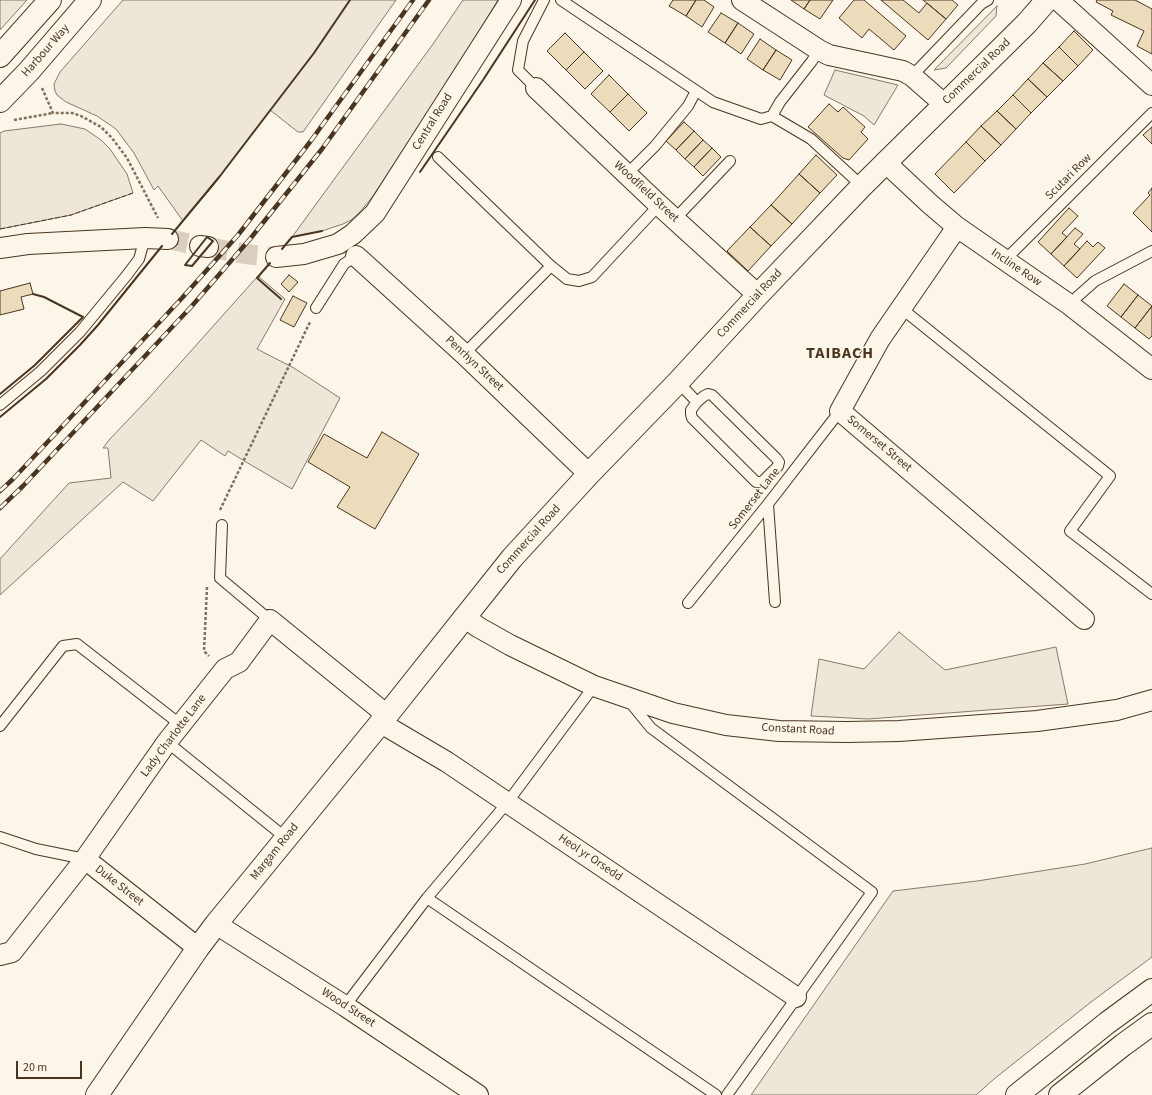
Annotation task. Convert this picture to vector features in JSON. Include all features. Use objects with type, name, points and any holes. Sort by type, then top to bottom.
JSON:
[{"type":"main road","points":[[0,56],[50,0]]},
{"type":"main road","name":"Harbour Way","points":[[0,101],[29,71],[90,0]]},
{"type":"main road","name":"Commercial Road","points":[[464,618],[512,558],[758,295],[885,162],[1047,1]]},
{"type":"main road","name":"Margam Road","points":[[97,1095],[216,924],[384,719],[464,618]]},
{"type":"main road","points":[[1017,1095],[1107,1023],[1152,990]]},
{"type":"main road","points":[[1060,1095],[1152,1024]]},
{"type":"street","name":"Central Road","points":[[276,256],[294,256],[332,246],[349,237],[375,213],[511,0]]},
{"type":"street","points":[[742,0],[829,55],[903,71],[912,76],[944,104]]},
{"type":"street","points":[[1047,1],[1152,85]]},
{"type":"street","name":"Woodfield Street","points":[[536,88],[674,219],[758,295]]},
{"type":"street","name":"Incline Row","points":[[885,162],[957,227],[1070,305],[1152,369]]},
{"type":"street","name":"Somerset Street","points":[[957,227],[880,338],[840,411],[1084,619]]},
{"type":"street","points":[[0,248],[28,244],[145,238],[168,239]]},
{"type":"street","name":"Penrhyn Street","points":[[356,256],[464,354],[589,474]]},
{"type":"street","name":"Constant Road","points":[[464,618],[510,645],[594,686],[673,713],[726,724],[779,731],[899,731],[1037,721],[1117,710],[1152,700]]},
{"type":"street","name":"Lady Charlotte Lane","points":[[85,859],[167,742],[225,669],[239,662],[270,620]]},
{"type":"street","name":"Heol yr Orsedd","points":[[270,620],[384,719],[796,998]]},
{"type":"street","name":"Duke Street","points":[[0,955],[12,952],[85,859],[198,948]]},
{"type":"street","name":"Wood Street","points":[[216,924],[345,1006],[478,1095]]},
{"type":"lane","points":[[536,88],[518,70],[522,41],[544,0]]},
{"type":"lane","points":[[561,0],[713,102],[761,119],[772,116],[780,102],[819,50]]},
{"type":"lane","points":[[912,76],[981,4],[988,0]]},
{"type":"lane","points":[[627,174],[660,140],[688,106],[696,91]]},
{"type":"lane","name":"Scutari Row","points":[[1005,260],[1152,113]]},
{"type":"lane","points":[[772,116],[811,139],[862,186]]},
{"type":"lane","points":[[438,157],[551,266],[567,279],[579,281],[592,277],[659,205]]},
{"type":"lane","points":[[674,219],[730,161]]},
{"type":"lane","points":[[0,405],[41,371],[80,332],[127,275],[139,258],[144,246],[145,238]]},
{"type":"lane","points":[[1070,305],[1076,297],[1095,281],[1152,251]]},
{"type":"lane","points":[[316,308],[344,264],[356,256]]},
{"type":"lane","points":[[464,354],[551,266]]},
{"type":"lane","points":[[901,308],[1110,476],[1070,531],[1152,594]]},
{"type":"lane","points":[[678,382],[697,402]]},
{"type":"lane","points":[[708,394],[712,395],[776,458],[779,462],[778,466],[762,482],[756,482],[692,418],[691,410],[697,402],[708,394]]},
{"type":"lane","name":"Somerset Lane","points":[[688,603],[768,504],[840,411]]},
{"type":"lane","points":[[768,504],[774,602]]},
{"type":"lane","points":[[222,526],[220,578],[270,620]]},
{"type":"lane","points":[[0,726],[63,646],[77,644],[181,725]]},
{"type":"lane","points":[[345,1006],[427,898],[507,803],[594,686]]},
{"type":"lane","points":[[625,697],[651,728],[872,892],[727,1095]]},
{"type":"lane","points":[[167,742],[286,838]]},
{"type":"lane","points":[[0,837],[36,849],[85,859]]},
{"type":"lane","points":[[427,898],[716,1095]]},
{"type":"path","points":[[42,82],[42,88],[53,113]]},
{"type":"path","points":[[8,121],[53,113],[72,114],[81,116],[100,127],[112,138],[127,158],[168,239]]},
{"type":"path","points":[[217,516],[316,308]]},
{"type":"path","points":[[207,583],[204,651],[225,669]]},
{"type":"shaded area","points":[[0,0],[27,0],[0,30]]},
{"type":"shaded area","points":[[123,0],[396,0],[303,132],[298,132],[270,110],[212,187],[183,221],[158,186],[154,190],[134,153],[116,129],[97,116],[66,102],[57,95],[55,91],[54,84],[60,72]]},
{"type":"shaded area","points":[[463,0],[498,0],[454,72],[373,196],[351,220],[322,231],[292,237],[433,44]]},
{"type":"shaded area","points":[[997,6],[996,16],[946,68],[934,70]]},
{"type":"shaded area","points":[[835,70],[898,85],[874,125],[864,116],[824,95]]},
{"type":"shaded area","points":[[61,124],[85,129],[101,140],[110,149],[127,174],[133,193],[71,215],[0,229],[0,133],[4,131]]},
{"type":"shaded area","points":[[258,276],[285,299],[257,349],[294,368],[340,398],[292,489],[228,451],[225,456],[201,440],[153,501],[123,482],[0,595],[0,559],[69,483],[111,478],[108,448],[103,448]]},
{"type":"shaded area","points":[[899,632],[945,670],[1056,647],[1068,704],[868,719],[811,716],[819,659],[864,669]]},
{"type":"shaded area","points":[[1152,848],[1152,957],[1091,1002],[976,1095],[751,1095],[893,891],[977,881],[1085,864]]},
{"type":"building","points":[[673,0],[696,0],[686,16],[669,6]]},
{"type":"building","points":[[696,0],[704,0],[714,7],[702,27],[686,16]]},
{"type":"building","points":[[791,0],[810,0],[804,9]]},
{"type":"building","points":[[810,0],[833,0],[820,19],[804,9]]},
{"type":"building","points":[[854,0],[864,0],[906,36],[894,50],[869,29],[862,38],[839,18]]},
{"type":"building","points":[[881,0],[903,0],[919,13],[927,3],[946,19],[928,40]]},
{"type":"building","points":[[923,0],[952,0],[958,5],[946,19]]},
{"type":"building","points":[[1097,0],[1135,0],[1152,9],[1152,54],[1137,46],[1144,31],[1111,15],[1113,11],[1096,2]]},
{"type":"building","points":[[721,13],[738,23],[725,43],[708,32]]},
{"type":"building","points":[[738,23],[754,34],[741,54],[725,43]]},
{"type":"building","points":[[1074,31],[1093,50],[1078,66],[1059,47]]},
{"type":"building","points":[[565,33],[584,52],[566,70],[547,51]]},
{"type":"building","points":[[760,39],[776,50],[763,70],[747,59]]},
{"type":"building","points":[[1059,47],[1078,66],[1063,81],[1043,63]]},
{"type":"building","points":[[776,50],[792,60],[780,80],[763,70]]},
{"type":"building","points":[[584,52],[603,71],[585,89],[566,70]]},
{"type":"building","points":[[1043,63],[1063,81],[1047,97],[1028,79]]},
{"type":"building","points":[[609,75],[628,94],[610,112],[591,94]]},
{"type":"building","points":[[1028,79],[1047,97],[1031,113],[1013,95]]},
{"type":"building","points":[[628,94],[647,113],[629,131],[610,112]]},
{"type":"building","points":[[1013,95],[1031,113],[1016,129],[997,111]]},
{"type":"building","points":[[829,104],[838,112],[843,107],[865,127],[861,132],[868,139],[849,160],[843,158],[808,127]]},
{"type":"building","points":[[997,111],[1016,129],[1001,145],[981,126]]},
{"type":"building","points":[[684,122],[694,131],[676,150],[666,141]]},
{"type":"building","points":[[981,126],[1001,145],[985,161],[966,142]]},
{"type":"building","points":[[1152,127],[1152,144],[1143,135]]},
{"type":"building","points":[[694,131],[703,140],[685,159],[676,150]]},
{"type":"building","points":[[703,140],[712,148],[694,167],[685,159]]},
{"type":"building","points":[[966,142],[985,161],[954,193],[935,174]]},
{"type":"building","points":[[712,148],[721,157],[703,176],[694,167]]},
{"type":"building","points":[[816,155],[837,175],[820,193],[799,174]]},
{"type":"building","points":[[799,174],[820,193],[792,224],[771,205]]},
{"type":"building","points":[[1152,188],[1152,232],[1133,213],[1150,195],[1148,193]]},
{"type":"building","points":[[771,205],[792,224],[771,246],[750,227]]},
{"type":"building","points":[[1069,208],[1078,216],[1062,233],[1067,237],[1051,254],[1038,242]]},
{"type":"building","points":[[750,227],[771,246],[748,271],[727,251]]},
{"type":"building","points":[[1075,228],[1083,234],[1074,244],[1080,249],[1064,266],[1051,254]]},
{"type":"building","points":[[1087,241],[1093,247],[1098,242],[1105,248],[1077,278],[1064,266]]},
{"type":"building","points":[[289,275],[298,282],[289,292],[281,284]]},
{"type":"building","points":[[30,283],[33,294],[21,297],[24,309],[0,315],[0,291]]},
{"type":"building","points":[[1124,284],[1138,295],[1121,317],[1107,306]]},
{"type":"building","points":[[1138,295],[1152,306],[1135,328],[1121,317]]},
{"type":"building","points":[[293,296],[307,303],[294,327],[280,320]]},
{"type":"building","points":[[1152,306],[1152,336],[1149,339],[1135,328]]},
{"type":"building","points":[[382,432],[419,454],[375,529],[337,507],[350,487],[308,462],[324,434],[367,458]]},
{"type":"tunnel","points":[[168,239],[200,246]]},
{"type":"tunnel","points":[[208,247],[245,254],[276,257]]},
{"type":"railway","points":[[0,491],[13,479],[182,298],[238,235],[310,142],[413,0]]},
{"type":"railway","points":[[0,508],[23,486],[191,307],[250,239],[322,149],[429,0]]},
{"type":"fence","points":[[0,229],[71,215],[133,193]]},
{"type":"wall","points":[[172,234],[220,176],[314,53],[350,0]]},
{"type":"wall","points":[[420,172],[483,80],[535,0]]},
{"type":"wall","points":[[282,249],[292,237],[322,231]]},
{"type":"wall","points":[[207,237],[213,241],[192,266],[185,265],[207,237]]},
{"type":"wall","points":[[0,417],[46,379],[80,345],[162,246]]},
{"type":"wall","points":[[270,263],[257,278],[281,299]]},
{"type":"wall","points":[[0,394],[35,365],[83,317],[44,297],[33,294]]},
{"type":"district","name":"TAIBACH","points":[[840,354]]}]
